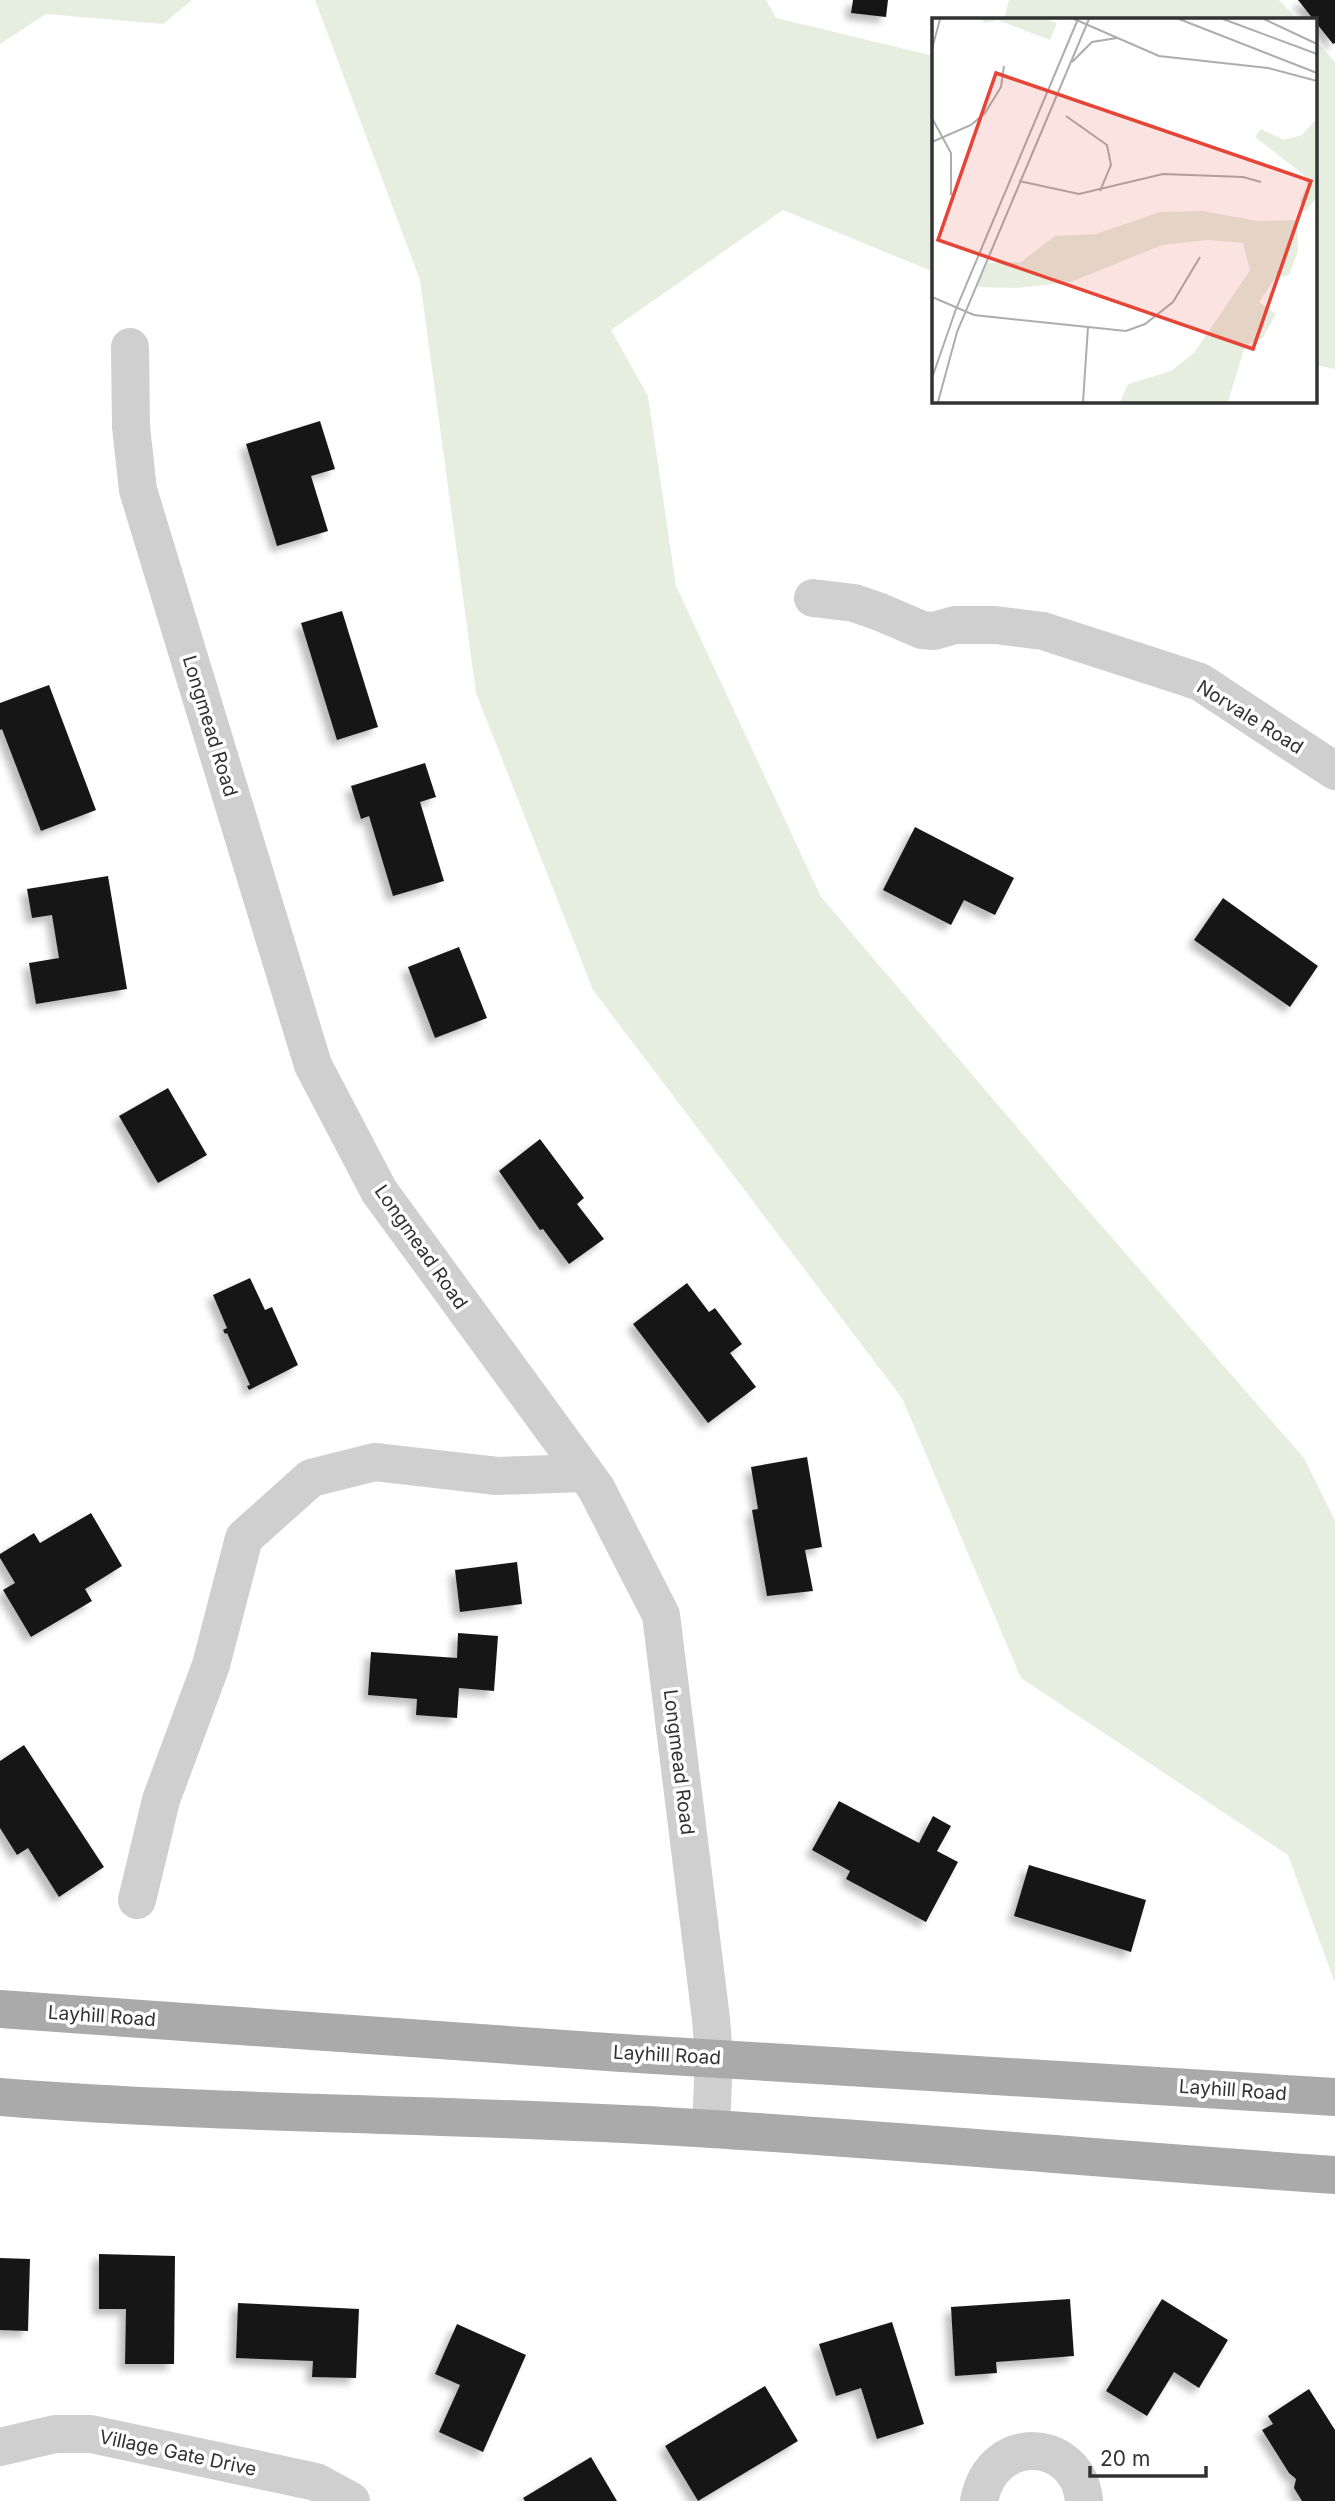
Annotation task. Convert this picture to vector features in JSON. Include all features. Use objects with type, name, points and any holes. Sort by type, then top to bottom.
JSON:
[{"type":"main road","name":"Layhill Road","points":[[0,2009],[622,2053],[1335,2096]]},
{"type":"main road","points":[[0,2097],[108,2106],[711,2129],[1335,2175]]},
{"type":"street","name":"Longmead Road","points":[[130,347],[131,427],[138,490],[313,1065],[379,1191],[596,1488],[661,1615],[714,2057],[711,2129]]},
{"type":"street","name":"Norvale Road","points":[[813,598],[853,603],[922,630],[934,631],[956,625],[982,625],[1042,631],[1200,682],[1335,771]]},
{"type":"street","points":[[136,1900],[161,1800],[211,1665],[244,1538],[312,1478],[375,1462],[497,1476],[584,1473]]},
{"type":"street","name":"Village Gate Drive","points":[[0,2447],[55,2434],[91,2434],[316,2482],[351,2501]]},
{"type":"street","points":[[979,2501],[982,2486],[990,2470],[1003,2459],[1020,2452],[1038,2451],[1054,2456],[1069,2466],[1079,2480],[1084,2501]]},
{"type":"shaded area","points":[[0,0],[192,0],[163,24],[46,14],[0,44]]},
{"type":"shaded area","points":[[315,0],[766,0],[776,18],[932,56],[932,271],[783,210],[611,330],[648,396],[676,586],[821,897],[1078,1199],[1304,1458],[1335,1521],[1335,1983],[1288,1855],[1021,1678],[902,1398],[593,990],[476,693],[420,280]]},
{"type":"shaded area","points":[[1009,0],[1279,0],[1296,18],[1004,18]]},
{"type":"shaded area","points":[[1318,43],[1335,62],[1335,369],[1318,365]]},
{"type":"building","points":[[853,0],[888,0],[886,17],[851,13]]},
{"type":"building","points":[[1298,0],[1335,0],[1335,43],[1333,44],[1318,25],[1318,18],[1312,18]]},
{"type":"building","points":[[320,421],[335,469],[311,476],[328,531],[277,546],[246,444]]},
{"type":"building","points":[[342,611],[378,727],[337,740],[301,623]]},
{"type":"building","points":[[49,685],[96,810],[41,831],[2,729],[0,730],[0,703]]},
{"type":"building","points":[[425,763],[436,797],[420,802],[444,881],[393,896],[369,816],[361,819],[351,786]]},
{"type":"building","points":[[915,827],[1014,878],[995,915],[964,900],[951,925],[883,890]]},
{"type":"building","points":[[108,876],[127,989],[36,1004],[29,963],[59,958],[52,915],[32,918],[27,889]]},
{"type":"building","points":[[1223,898],[1318,966],[1290,1007],[1194,940]]},
{"type":"building","points":[[459,947],[487,1018],[435,1038],[408,967]]},
{"type":"building","points":[[168,1088],[207,1155],[158,1183],[119,1116]]},
{"type":"building","points":[[540,1139],[584,1198],[577,1204],[604,1239],[569,1264],[543,1229],[540,1230],[499,1171]]},
{"type":"building","points":[[250,1278],[265,1310],[272,1307],[298,1365],[249,1390],[247,1386],[250,1385],[227,1333],[223,1330],[227,1328],[213,1295]]},
{"type":"building","points":[[687,1283],[709,1312],[715,1308],[742,1344],[730,1353],[756,1387],[708,1423],[633,1324]]},
{"type":"building","points":[[807,1457],[822,1547],[805,1550],[813,1591],[767,1596],[752,1510],[758,1509],[751,1467]]},
{"type":"building","points":[[91,1513],[122,1566],[85,1589],[92,1601],[31,1637],[3,1590],[15,1583],[0,1554],[34,1533],[40,1543]]},
{"type":"building","points":[[517,1562],[522,1604],[460,1612],[455,1570]]},
{"type":"building","points":[[458,1633],[498,1636],[494,1691],[459,1688],[457,1718],[416,1715],[417,1699],[368,1695],[371,1652],[457,1658]]},
{"type":"building","points":[[24,1745],[104,1867],[59,1897],[28,1848],[17,1855],[0,1828],[0,1761]]},
{"type":"building","points":[[839,1801],[919,1843],[933,1816],[951,1826],[937,1851],[958,1862],[926,1922],[846,1879],[850,1871],[812,1850]]},
{"type":"building","points":[[1029,1865],[1146,1900],[1131,1952],[1014,1916]]},
{"type":"building","points":[[99,2254],[175,2256],[174,2364],[125,2364],[126,2309],[99,2309]]},
{"type":"building","points":[[0,2258],[30,2259],[28,2331],[0,2330]]},
{"type":"building","points":[[1070,2299],[1074,2356],[996,2362],[997,2373],[955,2376],[951,2307]]},
{"type":"building","points":[[1162,2299],[1228,2340],[1199,2388],[1174,2372],[1147,2416],[1106,2391]]},
{"type":"building","points":[[238,2303],[359,2309],[356,2378],[312,2377],[313,2361],[236,2358]]},
{"type":"building","points":[[892,2322],[924,2424],[877,2439],[861,2388],[836,2396],[819,2344]]},
{"type":"building","points":[[457,2324],[526,2355],[483,2452],[439,2432],[460,2385],[435,2374]]},
{"type":"building","points":[[765,2386],[798,2441],[698,2501],[665,2446]]},
{"type":"building","points":[[1309,2389],[1335,2430],[1335,2501],[1302,2501],[1294,2488],[1296,2479],[1289,2473],[1262,2430],[1273,2424],[1268,2416]]},
{"type":"building","points":[[591,2457],[617,2501],[525,2501],[523,2498]]}]
